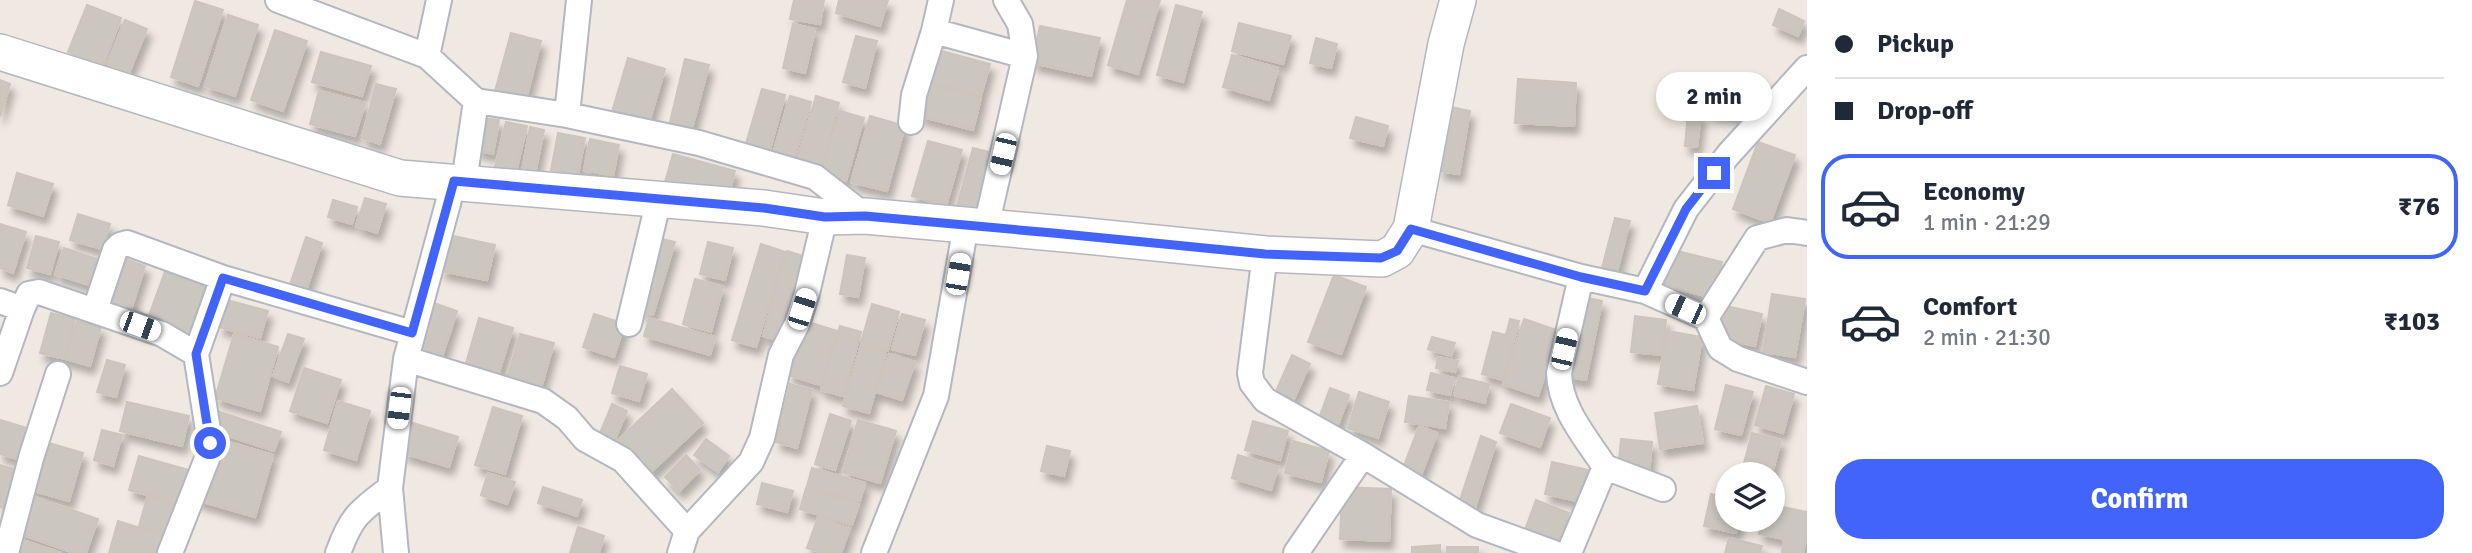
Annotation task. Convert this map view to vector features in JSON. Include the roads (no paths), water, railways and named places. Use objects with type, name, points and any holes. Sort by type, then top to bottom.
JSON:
[{"type":"street","points":[[278,0],[427,56],[477,101],[567,115],[699,143],[815,177],[865,216]]},
{"type":"street","points":[[427,56],[439,0]]},
{"type":"street","points":[[567,115],[579,0]]},
{"type":"street","points":[[911,122],[914,95],[941,0]]},
{"type":"street","points":[[874,553],[936,396],[976,226],[1025,56],[1020,24],[1006,0]]},
{"type":"street","points":[[0,52],[400,178],[764,208],[825,217],[865,216],[1265,254],[1381,258],[1397,251],[1411,229],[1446,44],[1458,0]]},
{"type":"street","points":[[934,31],[1025,56]]},
{"type":"street","points":[[1645,291],[1686,209],[1728,155],[1807,70]]},
{"type":"street","points":[[396,553],[390,488],[406,359],[459,182],[477,101]]},
{"type":"street","points":[[629,324],[659,199]]},
{"type":"street","points":[[406,359],[542,401],[556,408],[585,439],[623,460],[683,542],[751,462],[762,438],[781,355],[797,324],[807,293],[825,217]]},
{"type":"street","points":[[1411,229],[1581,277],[1645,291],[1706,318],[1720,348],[1738,359],[1807,382]]},
{"type":"street","points":[[1706,318],[1757,238],[1787,230],[1807,233]]},
{"type":"street","points":[[95,310],[110,260],[120,245],[127,243],[223,278],[412,333]]},
{"type":"street","points":[[1265,254],[1251,373],[1252,383],[1265,400],[1363,455],[1477,525],[1554,553]]},
{"type":"street","points":[[1581,277],[1559,373],[1565,405],[1605,467],[1663,489]]},
{"type":"street","points":[[170,553],[210,451],[196,354],[223,278]]},
{"type":"street","points":[[0,373],[11,305],[29,294],[39,292],[162,334],[196,354]]},
{"type":"street","points":[[6,553],[31,458],[58,374]]},
{"type":"street","points":[[1296,553],[1363,455]]},
{"type":"street","points":[[1569,553],[1605,467]]},
{"type":"street","points":[[338,553],[347,527],[355,517],[390,488]]}]
